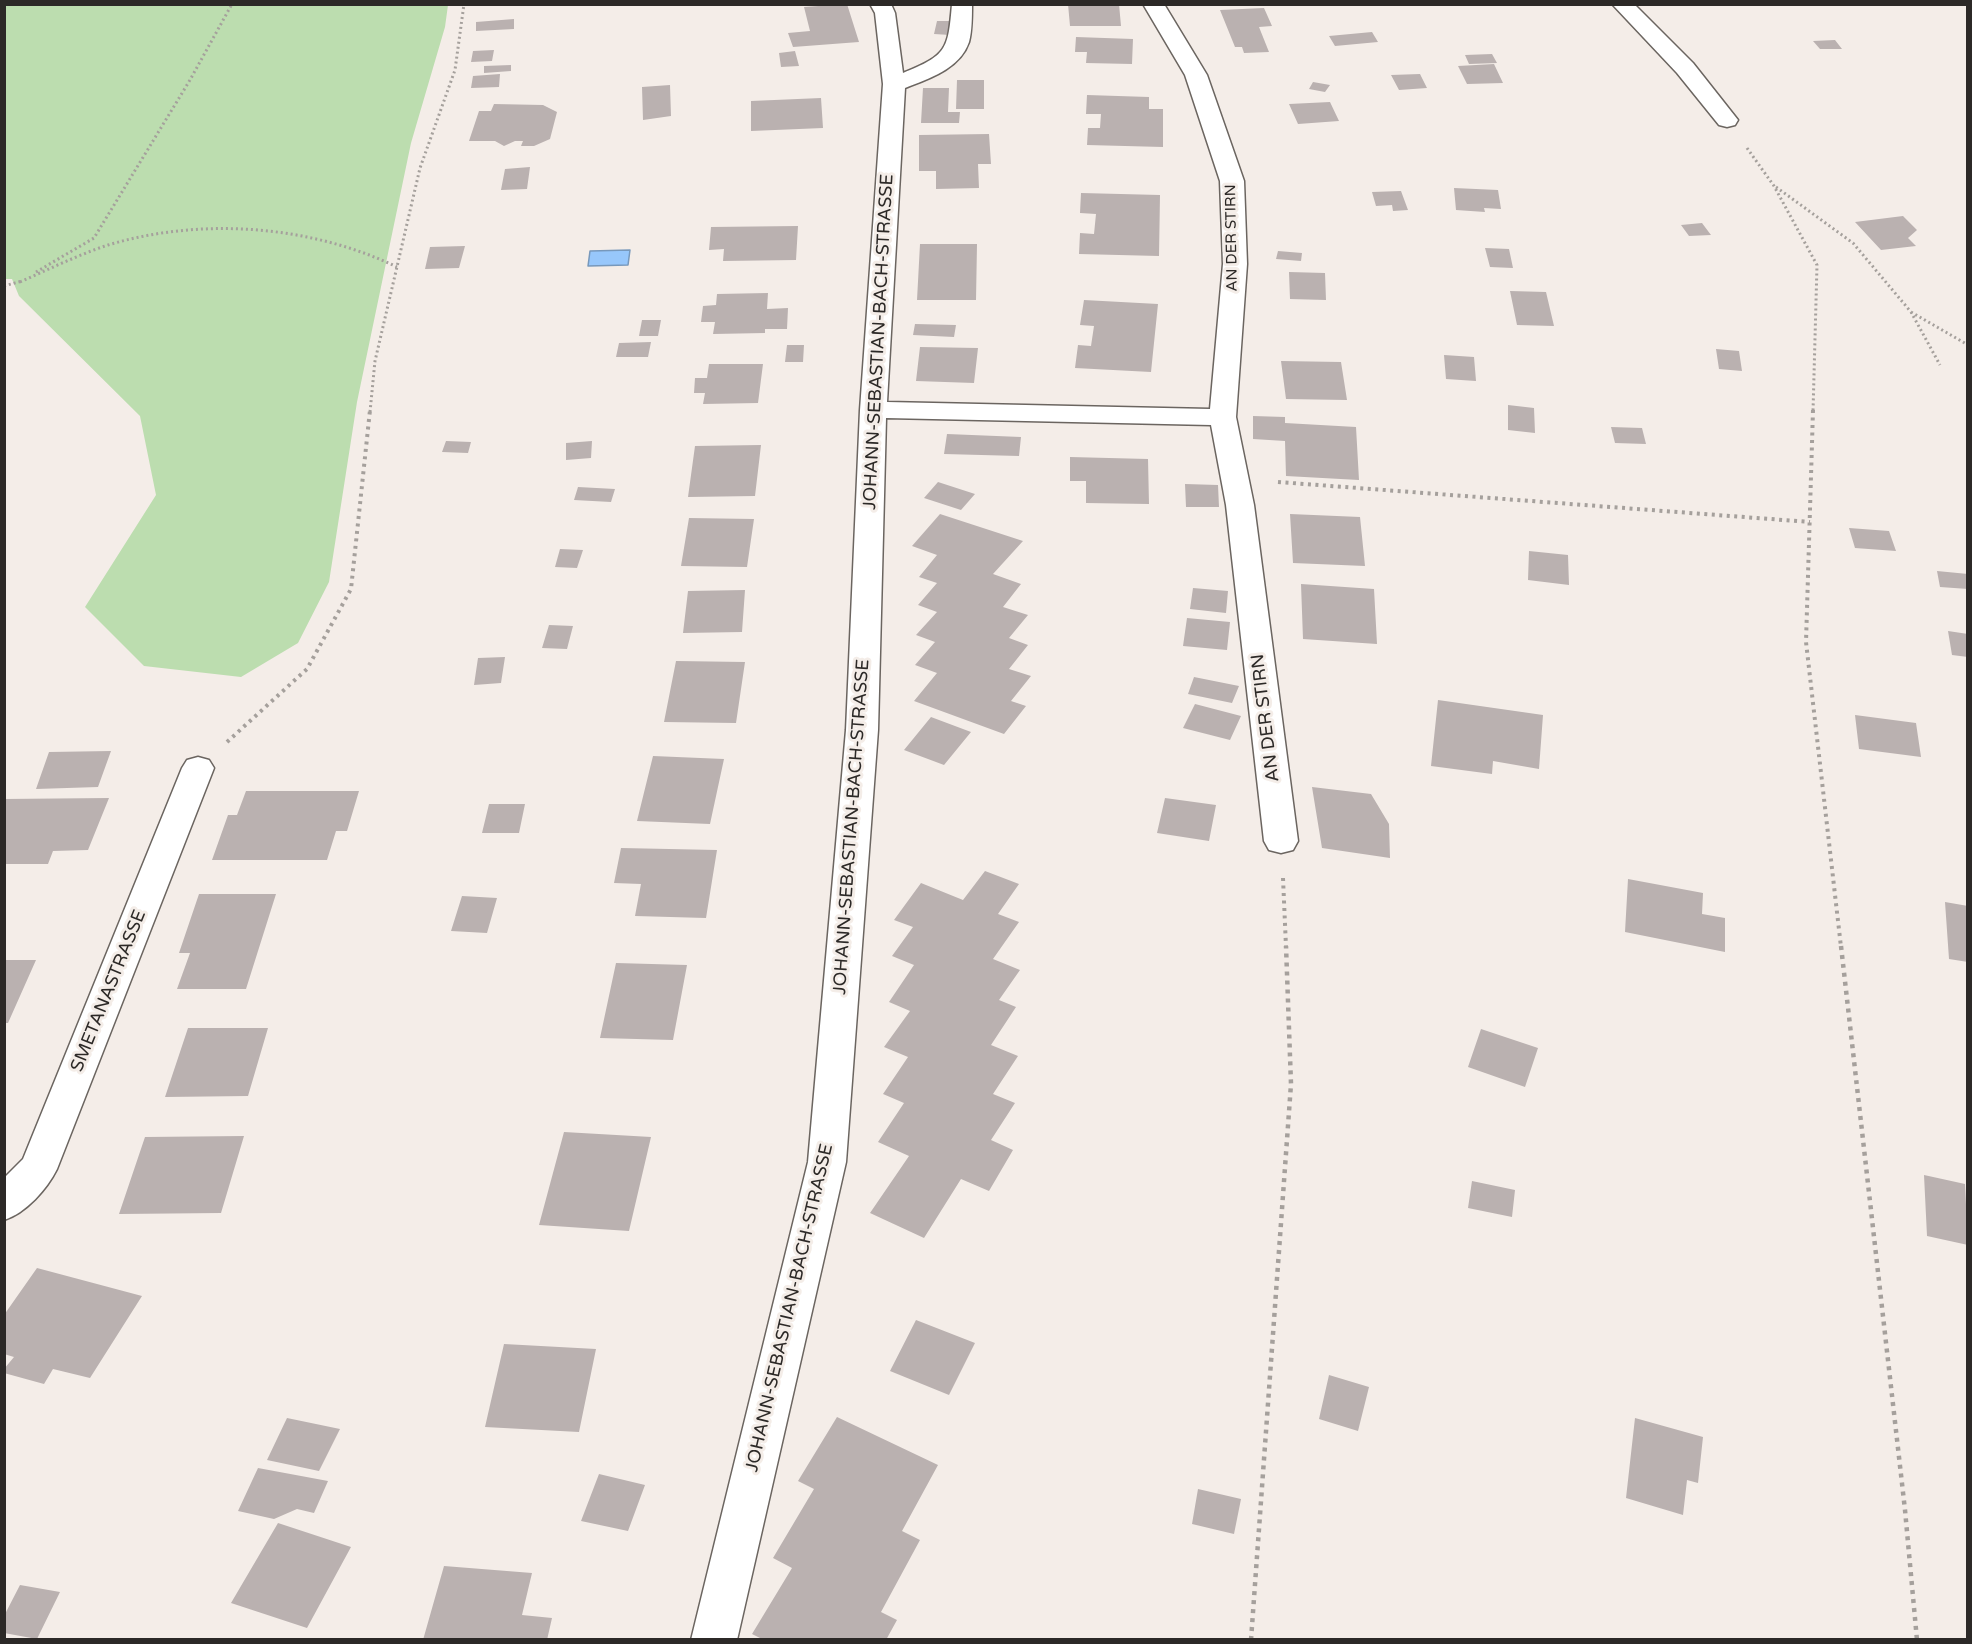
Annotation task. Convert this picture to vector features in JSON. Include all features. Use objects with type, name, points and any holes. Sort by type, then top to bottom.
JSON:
[{"type":"street","name":"JOHANN-SEBASTIAN-BACH-STRASSE","points":[[714,1640],[827,1162],[862,730],[886,72],[885,13],[880,4]]},
{"type":"street","points":[[886,72],[924,72],[948,58],[958,45],[962,4]]},
{"type":"street","name":"AN DER STIRN","points":[[1153,4],[1196,75],[1232,181],[1235,264],[1223,417],[1235,479],[1281,842]]},
{"type":"street","points":[[1622,4],[1685,68],[1727,120]]},
{"type":"street","points":[[873,410],[1223,417]]},
{"type":"street","name":"SMETANASTRASSE","points":[[4,1203],[38,1169],[198,768]]},
{"type":"path","points":[[20,282],[93,238],[190,80],[232,4]]},
{"type":"path","points":[[198,768],[308,669],[351,589],[375,360],[420,168],[455,70],[464,4]]},
{"type":"path","points":[[1727,120],[1774,186],[1817,265],[1806,642],[1905,1510],[1917,1640]]},
{"type":"path","points":[[1774,186],[1853,243],[1911,312],[1940,365]]},
{"type":"path","points":[[4,286],[20,282],[88,252],[139,238],[199,231],[245,231],[345,244],[397,267]]},
{"type":"path","points":[[1911,312],[1968,345]]},
{"type":"path","points":[[1235,479],[1810,522]]},
{"type":"path","points":[[1251,1640],[1291,1084],[1281,842]]},
{"type":"green space","points":[[4,5],[448,5],[445,27],[411,143],[357,402],[329,582],[298,643],[241,677],[144,666],[85,607],[156,495],[140,416],[19,296],[12,279],[5,279]]},
{"type":"water","points":[[630,250],[628,265],[588,266],[590,251]]},
{"type":"building","points":[[847,4],[859,42],[793,47],[788,33],[810,31],[804,7]]},
{"type":"building","points":[[1068,4],[1119,4],[1121,26],[1070,26]]},
{"type":"building","points":[[1264,8],[1272,26],[1259,27],[1269,52],[1244,53],[1242,47],[1235,47],[1220,10]]},
{"type":"building","points":[[514,19],[514,29],[476,31],[476,22]]},
{"type":"building","points":[[937,21],[953,21],[950,35],[934,34]]},
{"type":"building","points":[[1372,32],[1378,42],[1335,46],[1329,36]]},
{"type":"building","points":[[1076,37],[1133,39],[1132,64],[1086,63],[1087,52],[1075,52]]},
{"type":"building","points":[[1835,40],[1842,49],[1820,49],[1813,41]]},
{"type":"building","points":[[494,50],[492,61],[471,62],[473,51]]},
{"type":"building","points":[[795,51],[799,66],[781,67],[779,53]]},
{"type":"building","points":[[1492,54],[1497,63],[1469,64],[1465,55]]},
{"type":"building","points":[[1494,64],[1503,83],[1467,84],[1458,66]]},
{"type":"building","points":[[511,65],[511,71],[484,73],[484,66]]},
{"type":"building","points":[[500,74],[499,87],[471,88],[473,76]]},
{"type":"building","points":[[1420,74],[1427,88],[1399,90],[1391,75]]},
{"type":"building","points":[[957,80],[984,80],[984,109],[956,109]]},
{"type":"building","points":[[1313,82],[1330,85],[1325,92],[1309,89]]},
{"type":"building","points":[[670,85],[671,116],[643,120],[642,87]]},
{"type":"building","points":[[923,88],[949,88],[948,112],[960,112],[959,123],[921,123]]},
{"type":"building","points":[[1087,95],[1149,97],[1149,109],[1163,109],[1163,147],[1087,145],[1088,128],[1100,128],[1101,114],[1086,114]]},
{"type":"building","points":[[821,98],[823,128],[751,131],[751,101]]},
{"type":"building","points":[[1330,102],[1339,121],[1298,124],[1289,104]]},
{"type":"building","points":[[494,104],[543,105],[557,112],[550,139],[534,146],[521,146],[523,141],[515,141],[504,146],[495,141],[469,141],[479,111],[491,111]]},
{"type":"building","points":[[989,134],[991,164],[978,164],[979,188],[936,189],[936,171],[919,171],[919,135]]},
{"type":"building","points":[[530,167],[527,189],[501,190],[505,169]]},
{"type":"building","points":[[1454,188],[1498,190],[1501,209],[1484,208],[1485,212],[1456,210]]},
{"type":"building","points":[[1401,191],[1408,210],[1393,211],[1392,205],[1376,206],[1372,192]]},
{"type":"building","points":[[1081,193],[1160,195],[1159,256],[1079,254],[1080,233],[1094,234],[1096,214],[1080,213]]},
{"type":"building","points":[[1903,216],[1917,230],[1908,238],[1916,246],[1881,250],[1855,222]]},
{"type":"building","points":[[1702,223],[1711,235],[1689,236],[1681,225]]},
{"type":"building","points":[[798,226],[796,260],[723,261],[724,249],[709,250],[711,227]]},
{"type":"building","points":[[920,244],[977,244],[976,300],[917,300]]},
{"type":"building","points":[[465,246],[459,268],[425,269],[430,247]]},
{"type":"building","points":[[1485,248],[1509,249],[1513,268],[1490,267]]},
{"type":"building","points":[[1278,251],[1302,253],[1301,261],[1276,259]]},
{"type":"building","points":[[1289,272],[1325,273],[1326,300],[1290,299]]},
{"type":"building","points":[[1510,291],[1546,292],[1554,326],[1517,325]]},
{"type":"building","points":[[768,293],[767,309],[788,308],[787,329],[765,329],[765,333],[713,334],[715,322],[701,322],[703,306],[716,305],[717,294]]},
{"type":"building","points":[[1084,300],[1158,304],[1151,372],[1075,368],[1078,345],[1091,346],[1094,326],[1080,325]]},
{"type":"building","points":[[642,320],[661,320],[658,336],[639,336]]},
{"type":"building","points":[[915,324],[956,325],[954,337],[913,335]]},
{"type":"building","points":[[651,342],[648,357],[616,357],[619,343]]},
{"type":"building","points":[[787,345],[804,345],[803,362],[785,362]]},
{"type":"building","points":[[920,347],[978,348],[974,383],[916,381]]},
{"type":"building","points":[[1716,349],[1739,351],[1742,371],[1719,369]]},
{"type":"building","points":[[1444,355],[1474,357],[1476,381],[1446,379]]},
{"type":"building","points":[[1281,361],[1341,362],[1347,400],[1286,399]]},
{"type":"building","points":[[709,364],[763,364],[758,403],[703,404],[705,393],[694,393],[695,378],[707,378]]},
{"type":"building","points":[[1508,405],[1534,408],[1535,433],[1508,430]]},
{"type":"building","points":[[1253,416],[1285,417],[1285,423],[1356,427],[1359,480],[1286,476],[1285,441],[1253,439]]},
{"type":"building","points":[[1611,427],[1642,428],[1646,444],[1615,443]]},
{"type":"building","points":[[947,434],[1021,437],[1019,456],[944,454]]},
{"type":"building","points":[[446,441],[471,442],[468,453],[442,452]]},
{"type":"building","points":[[592,441],[591,458],[566,460],[566,443]]},
{"type":"building","points":[[761,445],[755,496],[688,497],[695,446]]},
{"type":"building","points":[[1070,457],[1148,459],[1149,504],[1086,503],[1086,481],[1070,481]]},
{"type":"building","points":[[938,482],[975,494],[961,510],[924,498]]},
{"type":"building","points":[[1185,484],[1218,485],[1219,507],[1186,507]]},
{"type":"building","points":[[578,487],[615,489],[611,502],[574,500]]},
{"type":"building","points":[[940,514],[1023,541],[993,574],[1021,584],[1003,607],[1028,615],[1009,638],[1028,645],[1009,669],[1031,676],[1011,701],[1026,706],[1004,734],[914,701],[937,673],[915,665],[935,642],[916,635],[937,612],[918,605],[937,583],[919,577],[937,555],[912,546]]},
{"type":"building","points":[[1290,514],[1360,517],[1365,566],[1293,563]]},
{"type":"building","points":[[689,518],[754,519],[747,567],[681,566]]},
{"type":"building","points":[[1849,528],[1889,531],[1896,551],[1855,548]]},
{"type":"building","points":[[560,549],[583,550],[577,568],[555,567]]},
{"type":"building","points":[[1529,551],[1568,555],[1569,585],[1528,580]]},
{"type":"building","points":[[1937,571],[1968,574],[1968,589],[1940,587]]},
{"type":"building","points":[[1301,584],[1374,589],[1377,644],[1303,639]]},
{"type":"building","points":[[1193,588],[1228,591],[1226,613],[1190,609]]},
{"type":"building","points":[[745,590],[742,632],[683,633],[688,591]]},
{"type":"building","points":[[1187,618],[1230,622],[1227,650],[1183,646]]},
{"type":"building","points":[[549,625],[573,626],[567,649],[542,648]]},
{"type":"building","points":[[1948,631],[1968,634],[1968,657],[1952,655]]},
{"type":"building","points":[[505,657],[501,683],[474,685],[478,658]]},
{"type":"building","points":[[676,661],[745,662],[736,723],[664,722]]},
{"type":"building","points":[[1194,677],[1239,686],[1232,703],[1188,694]]},
{"type":"building","points":[[1438,700],[1543,715],[1539,769],[1493,761],[1492,774],[1431,766]]},
{"type":"building","points":[[1195,704],[1241,716],[1230,740],[1183,728]]},
{"type":"building","points":[[1855,715],[1916,723],[1921,757],[1859,749]]},
{"type":"building","points":[[931,717],[971,732],[944,765],[904,750]]},
{"type":"building","points":[[111,751],[98,787],[36,789],[49,752]]},
{"type":"building","points":[[653,756],[724,759],[710,824],[637,821]]},
{"type":"building","points":[[1312,787],[1371,794],[1389,824],[1390,858],[1322,848]]},
{"type":"building","points":[[246,791],[359,791],[347,831],[336,831],[327,860],[212,860],[228,815],[237,815]]},
{"type":"building","points":[[109,798],[88,850],[53,851],[48,864],[4,864],[4,799]]},
{"type":"building","points":[[1165,798],[1216,805],[1209,841],[1157,833]]},
{"type":"building","points":[[489,804],[525,804],[519,833],[482,833]]},
{"type":"building","points":[[621,848],[717,850],[706,918],[635,916],[641,884],[614,883]]},
{"type":"building","points":[[985,871],[1019,884],[998,914],[1019,922],[993,959],[1020,970],[999,1000],[1016,1007],[991,1045],[1018,1056],[993,1094],[1015,1103],[991,1140],[1013,1150],[989,1191],[961,1179],[924,1238],[870,1213],[909,1156],[878,1142],[904,1103],[883,1094],[908,1057],[884,1047],[910,1011],[889,1002],[914,965],[892,956],[913,927],[894,920],[921,883],[963,900]]},
{"type":"building","points":[[1628,879],[1703,893],[1702,914],[1725,918],[1725,952],[1625,932]]},
{"type":"building","points":[[199,894],[276,894],[246,989],[177,989],[190,953],[179,953]]},
{"type":"building","points":[[462,896],[497,898],[487,933],[451,931]]},
{"type":"building","points":[[1945,902],[1968,906],[1968,962],[1949,959]]},
{"type":"building","points":[[4,960],[36,960],[8,1023],[4,1023]]},
{"type":"building","points":[[616,963],[687,965],[673,1040],[600,1038]]},
{"type":"building","points":[[188,1028],[268,1028],[248,1096],[165,1097]]},
{"type":"building","points":[[1481,1029],[1538,1048],[1525,1087],[1468,1067]]},
{"type":"building","points":[[564,1132],[651,1137],[629,1231],[539,1225]]},
{"type":"building","points":[[244,1136],[221,1213],[119,1214],[145,1137]]},
{"type":"building","points":[[1924,1175],[1965,1184],[1968,1245],[1927,1236]]},
{"type":"building","points":[[1472,1181],[1515,1190],[1512,1217],[1468,1208]]},
{"type":"building","points":[[37,1268],[142,1296],[90,1378],[53,1369],[44,1384],[4,1373],[4,1369],[14,1357],[4,1354],[4,1315]]},
{"type":"building","points":[[916,1320],[975,1343],[949,1395],[890,1371]]},
{"type":"building","points":[[504,1344],[596,1349],[579,1432],[485,1427]]},
{"type":"building","points":[[1329,1375],[1369,1387],[1358,1431],[1319,1419]]},
{"type":"building","points":[[837,1417],[938,1465],[902,1531],[920,1540],[881,1612],[897,1620],[886,1640],[764,1640],[752,1634],[792,1568],[773,1558],[814,1489],[798,1481]]},
{"type":"building","points":[[287,1418],[340,1429],[319,1471],[267,1460]]},
{"type":"building","points":[[1635,1418],[1703,1437],[1698,1483],[1687,1480],[1683,1515],[1626,1498]]},
{"type":"building","points":[[258,1468],[328,1481],[314,1513],[297,1509],[274,1519],[238,1511]]},
{"type":"building","points":[[599,1474],[645,1485],[628,1531],[581,1521]]},
{"type":"building","points":[[1198,1489],[1241,1499],[1234,1534],[1192,1524]]},
{"type":"building","points":[[278,1523],[351,1547],[307,1628],[231,1603]]},
{"type":"building","points":[[444,1566],[532,1573],[522,1615],[552,1618],[547,1640],[423,1640]]},
{"type":"building","points":[[20,1585],[60,1592],[37,1639],[4,1633],[4,1616]]}]
